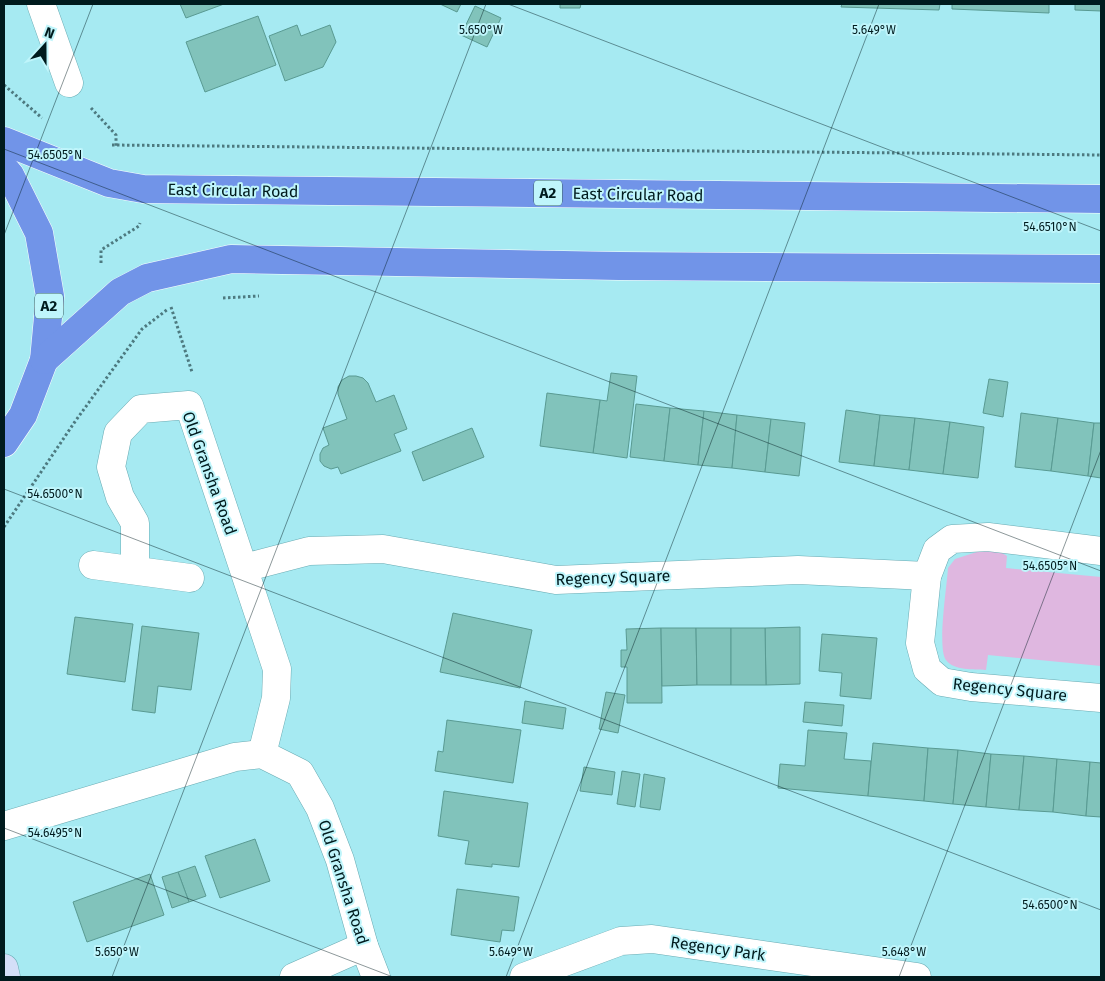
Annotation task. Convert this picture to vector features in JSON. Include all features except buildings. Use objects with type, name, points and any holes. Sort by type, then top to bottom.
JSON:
[{"type":"highway","name":"East Circular Road","points":[[4,141],[110,183],[143,189],[1101,200]]},
{"type":"highway","name":"A2","points":[[4,168],[10,175],[39,233],[50,296],[44,360],[24,415],[4,443]]},
{"type":"highway","name":"A2","points":[[44,360],[120,292],[148,278],[231,259],[619,266],[1101,268]]},
{"type":"street","points":[[41,4],[69,83]]},
{"type":"street","name":"Old Gransha Road","points":[[136,570],[135,523],[120,497],[112,467],[118,433],[141,409],[189,405],[277,669],[276,698],[262,754],[300,773],[320,808],[340,860],[364,946],[376,977]]},
{"type":"street","name":"Regency Square","points":[[1101,551],[988,537],[952,539],[937,550],[927,576],[920,643],[927,669],[942,682],[971,688],[1101,698]]},
{"type":"street","name":"Regency Square","points":[[244,568],[309,551],[383,549],[556,580],[798,570],[927,576]]},
{"type":"street","points":[[94,565],[190,578]]},
{"type":"street","points":[[4,826],[236,757],[262,754]]},
{"type":"street","name":"Regency Park","points":[[524,977],[621,941],[652,939],[917,977]]},
{"type":"street","points":[[294,977],[364,946]]},
{"type":"street","points":[[4,968],[6,977]]},
{"type":"path","points":[[69,83],[116,136],[116,146]]},
{"type":"path","points":[[4,85],[48,121]]},
{"type":"path","points":[[107,144],[116,146],[1101,156]]},
{"type":"path","points":[[142,329],[101,264],[101,250],[140,226],[146,146]]},
{"type":"path","points":[[4,527],[74,423],[142,329],[171,307],[193,376],[189,405]]},
{"type":"shaded area","points":[[986,549],[999,551],[1007,556],[1006,568],[1101,577],[1101,666],[988,655],[986,670],[959,668],[946,660],[943,653],[942,630],[948,568],[955,559]]}]
